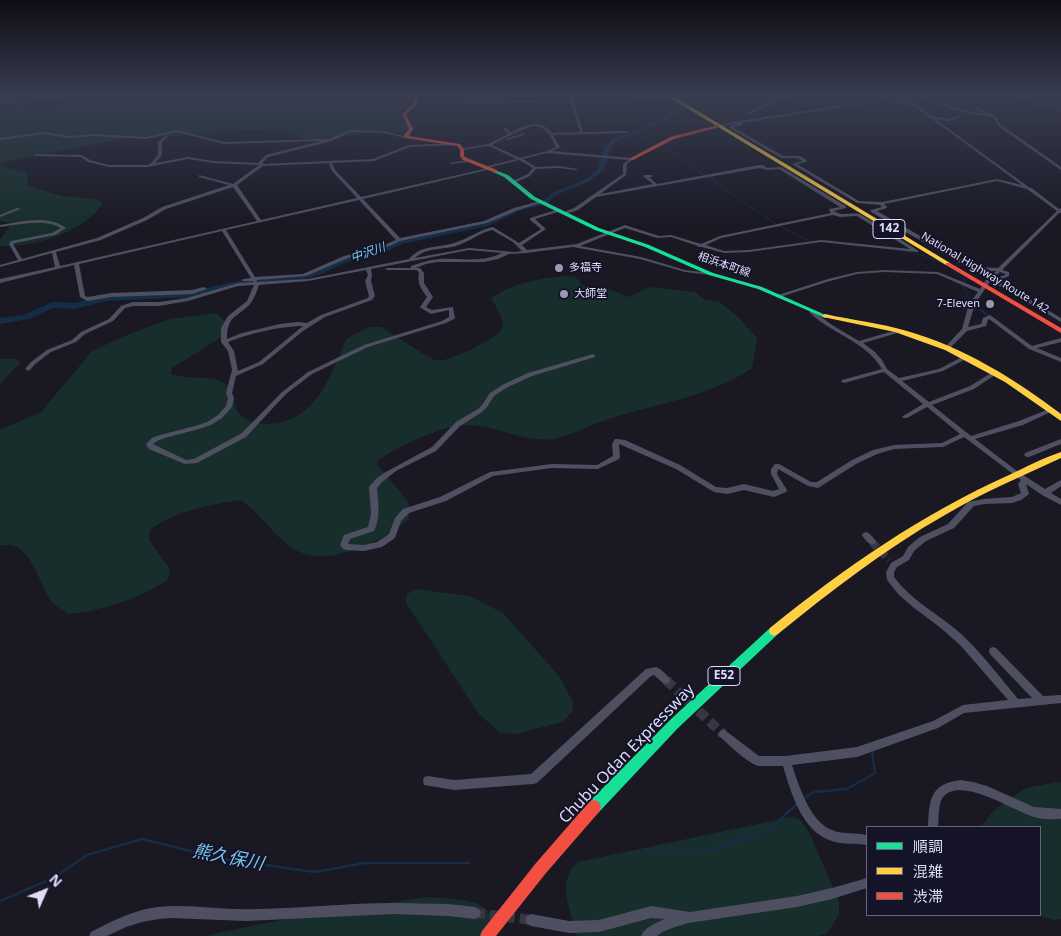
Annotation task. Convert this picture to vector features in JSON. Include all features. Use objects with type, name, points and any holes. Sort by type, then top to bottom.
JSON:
[{"type":"main road","points":[[419,140],[458,146],[462,156],[468,161]]},
{"type":"main road","points":[[631,159],[667,140]]},
{"type":"main road","name":"National Highway Route 142","points":[[740,140],[857,209],[916,247],[1061,331]]},
{"type":"main road","name":"National Highway Route 142","points":[[741,140],[984,286],[1061,326]]},
{"type":"main road","name":"相浜本町線","points":[[468,161],[506,176],[542,203],[606,232],[647,246],[711,274],[760,288],[812,312],[899,331],[947,348],[1033,396],[1061,418]]},
{"type":"main road","name":"Chubu Odan Expressway","points":[[487,936],[521,892],[622,777],[676,722],[775,629],[819,593],[919,526],[980,491],[1061,455]]},
{"type":"street","points":[[152,165],[160,156],[161,141],[163,140]]},
{"type":"street","points":[[210,140],[224,143],[331,140]]},
{"type":"street","points":[[0,266],[99,239],[173,204],[215,193],[234,185],[261,164],[262,159],[271,155],[331,140]]},
{"type":"street","points":[[36,155],[82,156],[89,161],[106,166],[152,165],[188,158],[214,162],[261,164],[331,164],[378,159],[409,146],[489,145],[500,140]]},
{"type":"street","points":[[0,281],[486,169],[548,152],[558,147],[554,140]]},
{"type":"street","points":[[752,140],[782,157],[789,159],[795,156],[802,158],[805,161],[794,164],[858,202],[867,204],[874,201],[881,204],[885,207],[873,210],[972,268],[981,270],[988,267],[1008,275],[998,279],[998,283],[1061,320]]},
{"type":"street","points":[[947,348],[965,330],[972,304],[984,286],[1060,210],[962,140]]},
{"type":"street","points":[[1020,140],[1061,169]]},
{"type":"street","points":[[489,145],[546,174]]},
{"type":"street","points":[[548,152],[631,159]]},
{"type":"street","points":[[519,244],[544,229],[532,219],[562,212],[594,196],[625,174],[625,164],[631,159]]},
{"type":"street","points":[[451,163],[468,161]]},
{"type":"street","points":[[594,196],[777,163]]},
{"type":"street","points":[[331,164],[333,170],[400,240]]},
{"type":"street","points":[[759,166],[767,169],[780,168],[844,207],[831,210],[833,214]]},
{"type":"street","points":[[513,182],[528,175],[535,169],[559,167],[576,169]]},
{"type":"street","points":[[200,176],[234,185],[260,222]]},
{"type":"street","points":[[651,176],[645,176],[656,185]]},
{"type":"street","points":[[700,246],[720,237],[997,180],[1031,189]]},
{"type":"street","points":[[76,264],[83,297],[87,299],[111,295],[192,292],[304,274],[346,257],[379,249],[400,240],[485,222],[542,203]]},
{"type":"street","points":[[0,216],[19,209]]},
{"type":"street","points":[[412,264],[466,250],[508,253],[573,246],[622,227],[630,227],[659,237],[668,236],[700,246],[730,252],[821,241],[917,251],[916,247],[858,215],[850,213],[843,216],[833,214]]},
{"type":"street","points":[[0,226],[39,223],[56,224],[64,228],[53,234],[12,242],[11,244],[21,261]]},
{"type":"street","points":[[412,264],[415,255],[432,246],[456,244],[493,228],[504,236],[513,238],[526,252]]},
{"type":"street","points":[[223,230],[255,281],[249,302],[232,315],[226,324],[224,342],[231,351],[235,370],[229,392],[231,402],[223,413],[209,424],[195,430],[158,436],[151,441],[151,447],[185,462],[194,461],[243,437],[280,396],[310,373],[368,345],[451,319],[453,313],[451,308],[431,312],[422,307],[430,297],[422,286],[421,272],[412,264]]},
{"type":"street","points":[[456,244],[466,250]]},
{"type":"street","points":[[573,246],[632,256],[685,271],[711,274]]},
{"type":"street","points":[[54,252],[58,268]]},
{"type":"street","points":[[28,369],[49,351],[74,341],[83,333],[111,320],[123,307],[138,303],[159,304],[188,299],[255,281],[303,281],[380,266],[386,269],[447,259],[480,262],[508,253]]},
{"type":"street","points":[[234,375],[261,363],[307,326],[329,313],[370,299],[372,296],[368,281],[370,275],[368,269]]},
{"type":"street","points":[[778,296],[828,280],[884,271],[938,273],[984,286]]},
{"type":"street","points":[[812,312],[858,343],[881,363],[885,370],[968,436],[1026,480],[1061,502]]},
{"type":"street","points":[[965,330],[984,325],[989,317],[1031,348],[1061,360]]},
{"type":"street","points":[[224,342],[244,334],[280,326],[298,324],[307,326]]},
{"type":"street","points":[[858,343],[899,331]]},
{"type":"street","points":[[1031,348],[1061,340]]},
{"type":"street","points":[[593,356],[528,373],[492,393],[481,410],[459,423],[436,447],[398,466],[378,481],[374,487],[376,512],[373,526],[371,529],[347,537],[344,545],[346,547],[364,548],[379,545],[392,536],[398,520],[406,511],[443,499],[492,474],[552,466],[601,467],[617,457],[615,444],[617,441],[669,462],[714,489],[727,491],[744,486],[774,494],[783,490],[774,474],[777,466],[810,484],[818,485],[854,462],[875,452],[894,446],[944,445],[968,436],[1021,423],[1051,410]]},
{"type":"street","points":[[897,380],[931,374],[954,365],[964,358]]},
{"type":"street","points":[[844,381],[885,370]]},
{"type":"street","points":[[905,417],[927,404],[968,391],[993,374]]},
{"type":"street","points":[[1028,456],[1061,441]]},
{"type":"street","points":[[1016,703],[968,648],[945,626],[912,603],[894,584],[890,578],[890,572],[892,562],[906,558],[917,543],[959,520],[971,504],[1011,501],[1023,497],[1025,494],[1022,484],[1026,480]]},
{"type":"street","points":[[1045,493],[1061,483]]},
{"type":"street","points":[[866,535],[872,542]]},
{"type":"street","points":[[993,651],[1041,701]]},
{"type":"street","points":[[428,781],[461,785],[533,779],[649,672],[656,671],[666,680]]},
{"type":"street","points":[[723,734],[758,761],[786,761],[858,752],[936,725],[963,709],[1061,700]]},
{"type":"street","points":[[786,761],[801,804],[820,827],[830,835],[866,840]]},
{"type":"street","points":[[933,826],[937,800],[940,793],[956,786],[996,794],[1034,812],[1061,814]]},
{"type":"street","points":[[648,936],[664,924],[690,916],[809,900],[866,883]]},
{"type":"street","points":[[95,936],[130,920],[158,913],[257,915],[321,909],[396,908],[445,909],[474,912]]},
{"type":"street","points":[[532,920],[569,927],[599,926],[651,912],[690,916]]},
{"type":"green space","points":[[0,140],[116,140],[5,162],[0,166]]},
{"type":"green space","points":[[0,166],[27,173],[28,186],[62,196],[98,199],[103,204],[83,223],[57,236],[28,244],[0,246],[0,240],[12,223],[0,221]]},
{"type":"green space","points":[[573,276],[579,280],[581,285],[591,289],[609,289],[629,297],[649,287],[696,292],[703,299],[720,302],[740,319],[757,338],[752,368],[736,378],[700,393],[624,414],[553,439],[542,440],[467,425],[446,428],[420,438],[377,461],[377,465],[407,500],[410,509],[408,520],[384,537],[354,550],[338,554],[322,556],[307,554],[294,549],[240,500],[205,507],[181,513],[150,530],[149,540],[168,566],[170,574],[167,580],[144,593],[119,603],[68,614],[52,602],[26,555],[11,545],[0,546],[0,430],[41,412],[92,351],[129,334],[170,319],[216,313],[229,325],[225,335],[172,368],[171,374],[222,381],[233,396],[236,410],[239,414],[251,421],[270,424],[286,421],[299,415],[310,406],[320,394],[327,381],[346,339],[369,327],[381,327],[425,355],[435,360],[444,360],[471,350],[497,335],[503,327],[501,316],[491,298],[510,288],[530,281]]},
{"type":"green space","points":[[0,359],[16,359],[20,363],[0,384]]},
{"type":"green space","points":[[416,589],[470,596],[503,613],[559,676],[573,702],[572,712],[562,722],[516,734],[500,733],[479,714],[406,603],[407,594]]},
{"type":"green space","points":[[1057,782],[1061,783],[1061,919],[1054,920],[1041,916],[1041,826],[982,826],[994,810],[1026,788]]},
{"type":"green space","points":[[791,817],[800,819],[810,834],[839,902],[839,914],[827,934],[818,936],[577,936],[566,887],[567,878],[578,862]]},
{"type":"green space","points":[[426,897],[462,900],[482,906],[490,913],[495,923],[496,936],[204,936],[296,917]]},
{"type":"waterway","name":"中沢川","points":[[0,321],[26,317],[52,305],[75,306],[106,298],[195,294],[237,283],[296,279],[319,272],[341,261],[380,251],[400,242],[485,224],[517,210],[545,202],[554,194],[588,180],[601,170],[606,151],[613,141],[616,140]]},
{"type":"waterway","points":[[649,140],[656,142]]},
{"type":"waterway","points":[[660,144],[705,175]]},
{"type":"waterway","points":[[707,176],[777,225]]},
{"type":"waterway","points":[[779,226],[809,241]]},
{"type":"waterway","points":[[815,240],[835,241]]},
{"type":"waterway","points":[[848,245],[910,252],[925,256],[953,270],[965,280],[964,283]]},
{"type":"waterway","points":[[963,286],[970,301]]},
{"type":"waterway","points":[[974,305],[982,312]]},
{"type":"waterway","points":[[981,310],[989,317]]},
{"type":"waterway","name":"熊久保川","points":[[804,798],[814,792],[847,789],[875,773],[872,752]]},
{"type":"waterway","name":"熊久保川","points":[[645,851],[711,851],[772,827],[798,803]]},
{"type":"waterway","name":"熊久保川","points":[[0,901],[53,878],[87,855],[142,839],[223,859],[314,872],[365,863],[469,863]]},
{"type":"tunnel","points":[[872,542],[889,560]]},
{"type":"tunnel","points":[[666,680],[723,734]]},
{"type":"tunnel","points":[[475,913],[531,920]]},
{"type":"traffic: fast","points":[[495,171],[506,176],[533,198],[597,229],[647,246],[711,274],[760,288],[825,316]]},
{"type":"traffic: fast","points":[[594,807],[674,724],[774,631]]},
{"type":"traffic: slow","points":[[742,140],[948,264]]},
{"type":"traffic: slow","points":[[825,316],[897,330],[947,348],[1008,381],[1061,418]]},
{"type":"traffic: slow","points":[[774,631],[843,576],[917,527],[979,492],[1061,455]]},
{"type":"traffic: jam","points":[[424,140],[458,145],[462,149],[462,156],[465,159],[495,171]]},
{"type":"traffic: jam","points":[[631,159],[669,140]]},
{"type":"traffic: jam","points":[[948,264],[1061,331]]},
{"type":"traffic: jam","points":[[487,936],[541,868],[594,807]]},
{"type":"place","name":"多福寺","points":[[559,268]]},
{"type":"place","name":"大師堂","points":[[564,294]]},
{"type":"place","name":"7-Eleven","points":[[990,304]]}]
